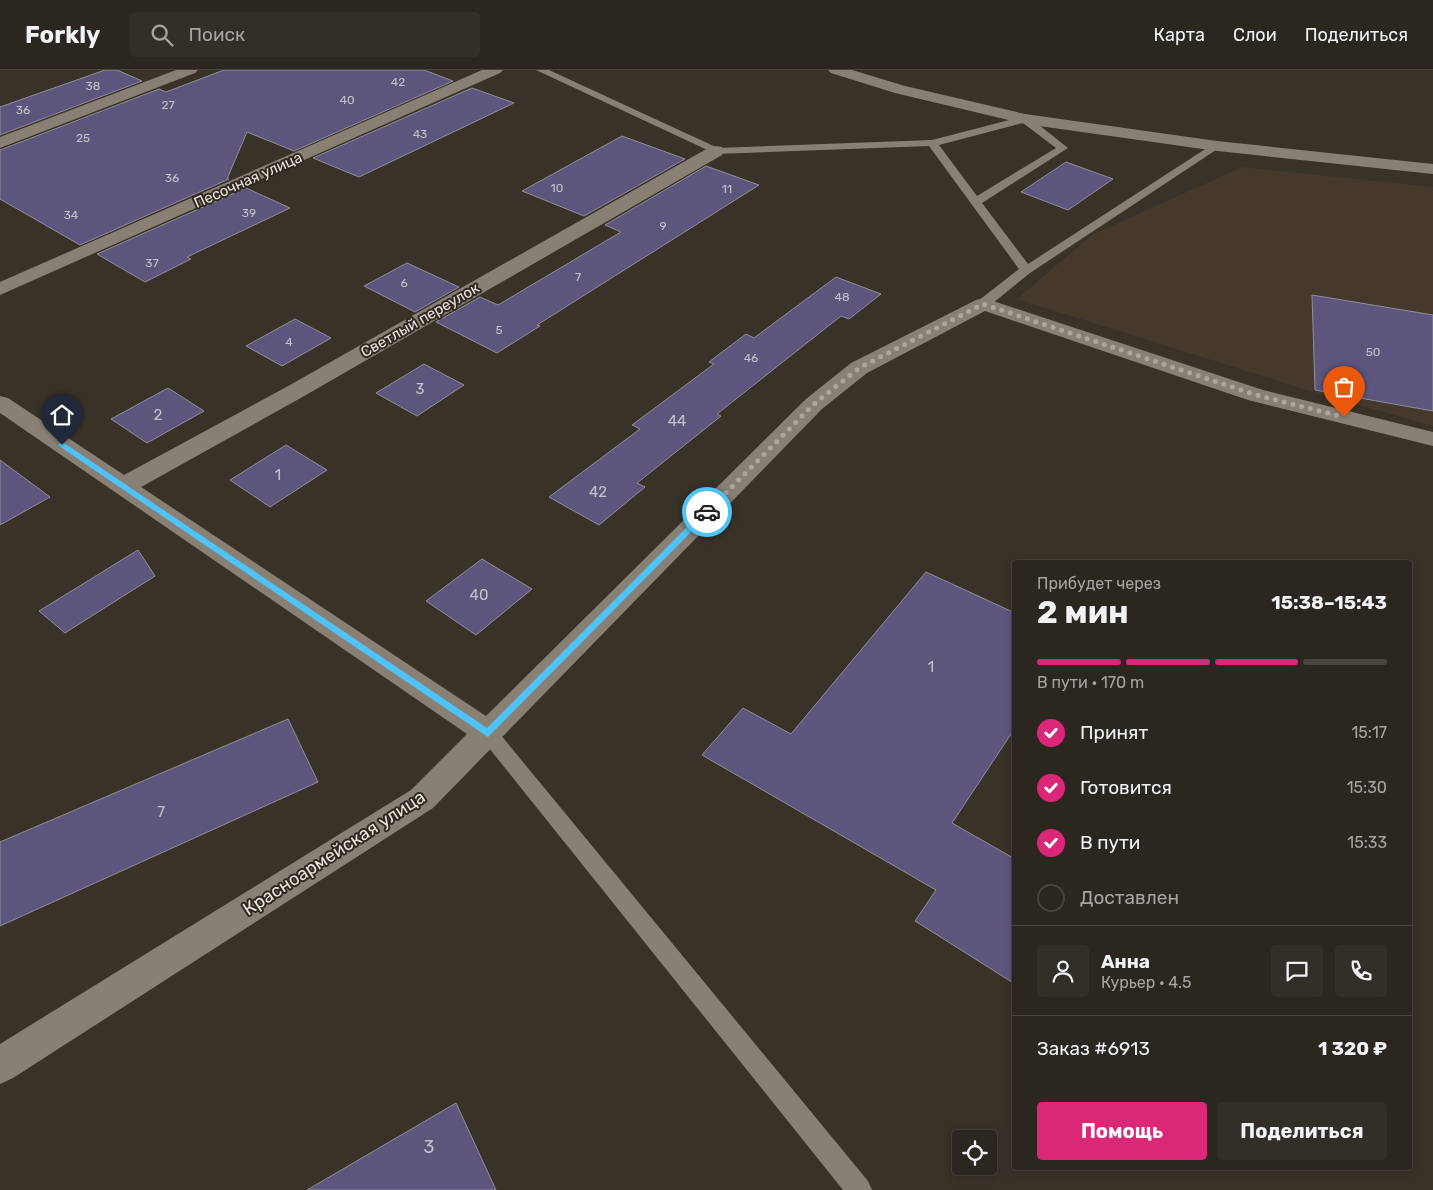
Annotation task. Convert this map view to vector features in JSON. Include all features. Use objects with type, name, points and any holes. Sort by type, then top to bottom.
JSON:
[{"type":"street","points":[[0,142],[190,70]]},
{"type":"street","name":"Песочная улица","points":[[0,289],[495,70]]},
{"type":"street","points":[[836,70],[901,90],[1025,119],[1217,146],[1433,169]]},
{"type":"street","name":"Светлый переулок","points":[[123,486],[298,390],[716,151]]},
{"type":"street","points":[[983,304],[1256,395],[1433,439]]},
{"type":"street","name":"Красноармейская улица","points":[[0,1065],[422,799],[814,404],[859,368],[983,304]]},
{"type":"street","points":[[0,403],[488,733]]},
{"type":"lane","points":[[541,70],[716,151],[932,143],[1025,119],[1063,148],[975,202]]},
{"type":"lane","points":[[932,143],[1026,270]]},
{"type":"lane","points":[[983,304],[1026,270],[1217,146]]},
{"type":"lane","points":[[488,733],[859,1190]]},
{"type":"shaded area","points":[[1242,167],[1433,187],[1433,426],[1307,390],[1017,299],[1092,235]]},
{"type":"building","points":[[105,70],[117,70],[142,81],[0,135],[0,107]]},
{"type":"building","points":[[224,70],[424,70],[453,81],[294,151],[247,132],[227,179],[229,179],[80,245],[0,199],[0,150],[159,89],[166,92]]},
{"type":"building","points":[[472,88],[514,103],[359,177],[313,158]]},
{"type":"building","points":[[622,136],[685,159],[584,216],[522,191]]},
{"type":"building","points":[[1066,162],[1113,179],[1068,210],[1021,192]]},
{"type":"building","points":[[706,166],[759,185],[537,325],[540,326],[497,353],[436,322],[480,297],[498,305],[621,232],[605,225]]},
{"type":"building","points":[[246,188],[290,208],[187,257],[191,259],[145,282],[97,254]]},
{"type":"building","points":[[407,263],[459,287],[415,312],[364,286]]},
{"type":"building","points":[[836,277],[881,294],[849,319],[841,316],[717,414],[721,416],[637,483],[645,487],[599,525],[549,497],[640,429],[632,425],[714,364],[709,362],[746,334],[754,338]]},
{"type":"building","points":[[1312,295],[1433,315],[1433,411],[1315,390]]},
{"type":"building","points":[[295,319],[331,338],[282,366],[246,346]]},
{"type":"building","points":[[424,364],[464,385],[417,416],[376,393]]},
{"type":"building","points":[[168,388],[204,411],[147,443],[111,419]]},
{"type":"building","points":[[286,445],[327,470],[270,507],[230,480]]},
{"type":"building","points":[[0,460],[50,497],[0,525]]},
{"type":"building","points":[[138,550],[155,576],[65,633],[39,611]]},
{"type":"building","points":[[482,559],[532,589],[476,635],[426,601]]},
{"type":"building","points":[[926,572],[1012,612],[1012,733],[952,823],[1012,857],[1012,982],[915,921],[936,890],[702,755],[743,708],[791,734]]},
{"type":"building","points":[[288,719],[318,782],[0,926],[0,842]]},
{"type":"building","points":[[456,1103],[496,1190],[307,1190]]},
{"type":"way so far","points":[[707,512],[814,404],[859,368],[983,304],[1256,395],[1344,417]]},
{"type":"route","points":[[62,445],[488,733],[707,512]]}]
